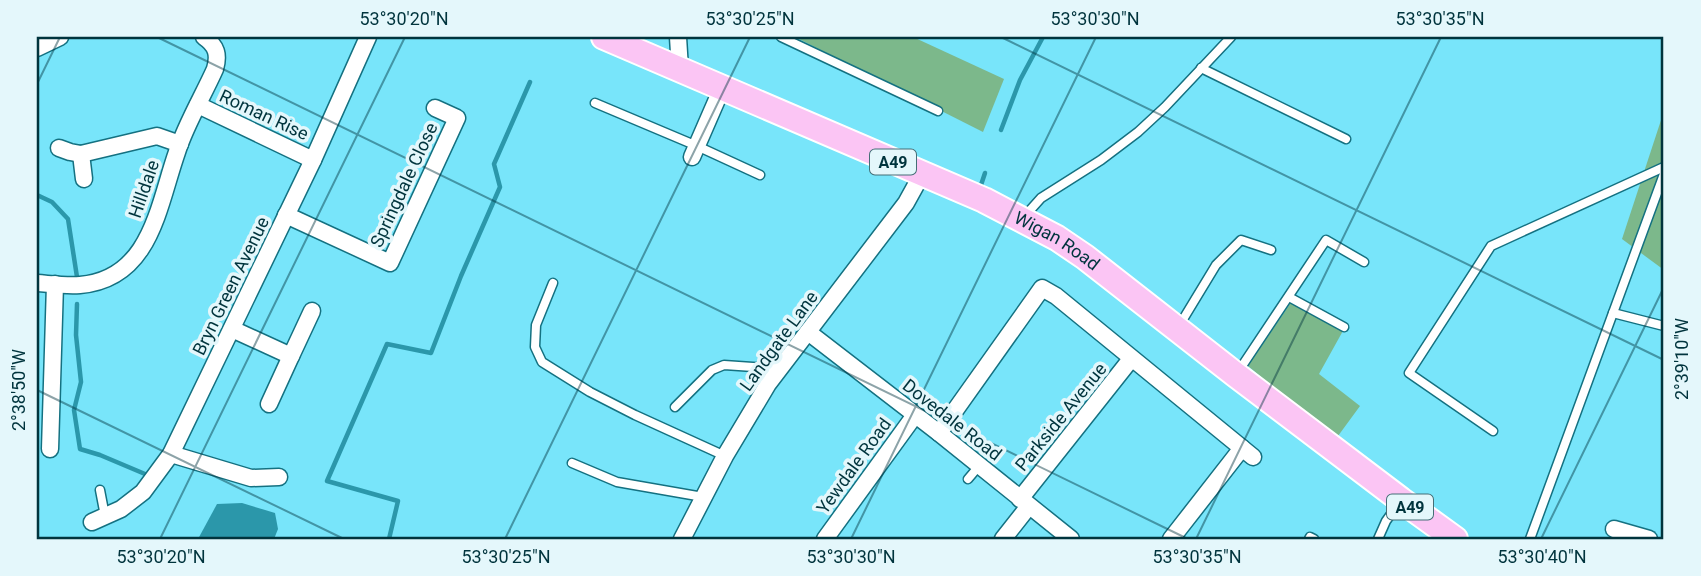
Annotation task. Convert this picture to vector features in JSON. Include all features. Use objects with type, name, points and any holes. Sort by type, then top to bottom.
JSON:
[{"type":"main road","name":"Wigan Road","points":[[613,39],[722,89],[984,200],[1057,238],[1455,539]]},
{"type":"street","points":[[37,48],[60,37]]},
{"type":"street","name":"Hilldale","points":[[37,283],[81,285],[106,279],[128,266],[136,257],[158,213],[180,144],[215,69],[218,57],[214,45],[204,37]]},
{"type":"street","name":"Bryn Green Avenue","points":[[98,519],[121,509],[143,492],[172,454],[313,160],[368,37]]},
{"type":"street","points":[[678,37],[680,69]]},
{"type":"street","points":[[695,151],[722,89]]},
{"type":"street","name":"Roman Rise","points":[[198,105],[313,160]]},
{"type":"street","name":"Springdale Close","points":[[286,215],[390,263],[457,118],[435,108]]},
{"type":"street","points":[[59,148],[80,154],[157,136],[180,144]]},
{"type":"street","points":[[80,154],[84,179]]},
{"type":"street","name":"Landgate Lane","points":[[682,539],[725,456],[768,384],[906,203],[922,174]]},
{"type":"street","points":[[50,449],[44,407],[55,285]]},
{"type":"street","points":[[939,433],[1042,288],[1056,296],[1247,453],[1171,539]]},
{"type":"street","points":[[269,404],[312,311]]},
{"type":"street","points":[[232,329],[291,356]]},
{"type":"street","name":"Dovedale Road","points":[[808,332],[1071,539]]},
{"type":"street","name":"Parkside Avenue","points":[[1003,539],[1024,502],[1131,359]]},
{"type":"street","name":"Yewdale Road","points":[[825,539],[915,415]]},
{"type":"street","points":[[172,454],[251,478],[279,477]]},
{"type":"street","points":[[1615,529],[1649,539]]},
{"type":"lane","points":[[781,37],[938,111]]},
{"type":"lane","points":[[1023,219],[1041,198],[1101,160],[1138,132],[1231,37]]},
{"type":"lane","points":[[1201,68],[1346,139]]},
{"type":"lane","points":[[595,103],[695,151],[760,175]]},
{"type":"lane","points":[[1493,430],[1409,373],[1492,246],[1664,167]]},
{"type":"lane","points":[[1530,539],[1664,174]]},
{"type":"lane","points":[[1177,329],[1216,265],[1241,240],[1271,250]]},
{"type":"lane","points":[[1236,374],[1326,240],[1364,262]]},
{"type":"lane","points":[[553,283],[536,326],[535,347],[542,362],[590,392],[725,456]]},
{"type":"lane","points":[[1289,297],[1345,327]]},
{"type":"lane","points":[[1613,313],[1664,326]]},
{"type":"lane","points":[[676,407],[712,370],[724,365],[780,369]]},
{"type":"lane","points":[[572,463],[617,482],[703,496]]},
{"type":"lane","points":[[968,479],[979,466]]},
{"type":"lane","points":[[98,519],[100,490]]},
{"type":"lane","points":[[1378,539],[1386,521],[1401,500]]},
{"type":"green space","points":[[795,37],[913,37],[1004,79],[983,132]]},
{"type":"green space","points":[[1664,111],[1664,270],[1622,239]]},
{"type":"green space","points":[[1292,301],[1344,329],[1319,374],[1360,406],[1338,436],[1248,366]]},
{"type":"water","points":[[242,503],[275,513],[278,529],[274,539],[198,539],[217,504]]},
{"type":"waterway","points":[[1001,130],[1020,80],[1043,37]]},
{"type":"waterway","points":[[389,539],[398,501],[327,481],[387,344],[431,353],[500,187],[494,164],[530,82]]},
{"type":"waterway","points":[[980,188],[985,173]]},
{"type":"waterway","points":[[37,195],[52,202],[68,219],[77,277]]},
{"type":"waterway","points":[[77,304],[76,335],[81,382],[74,410],[80,449],[145,474]]}]
